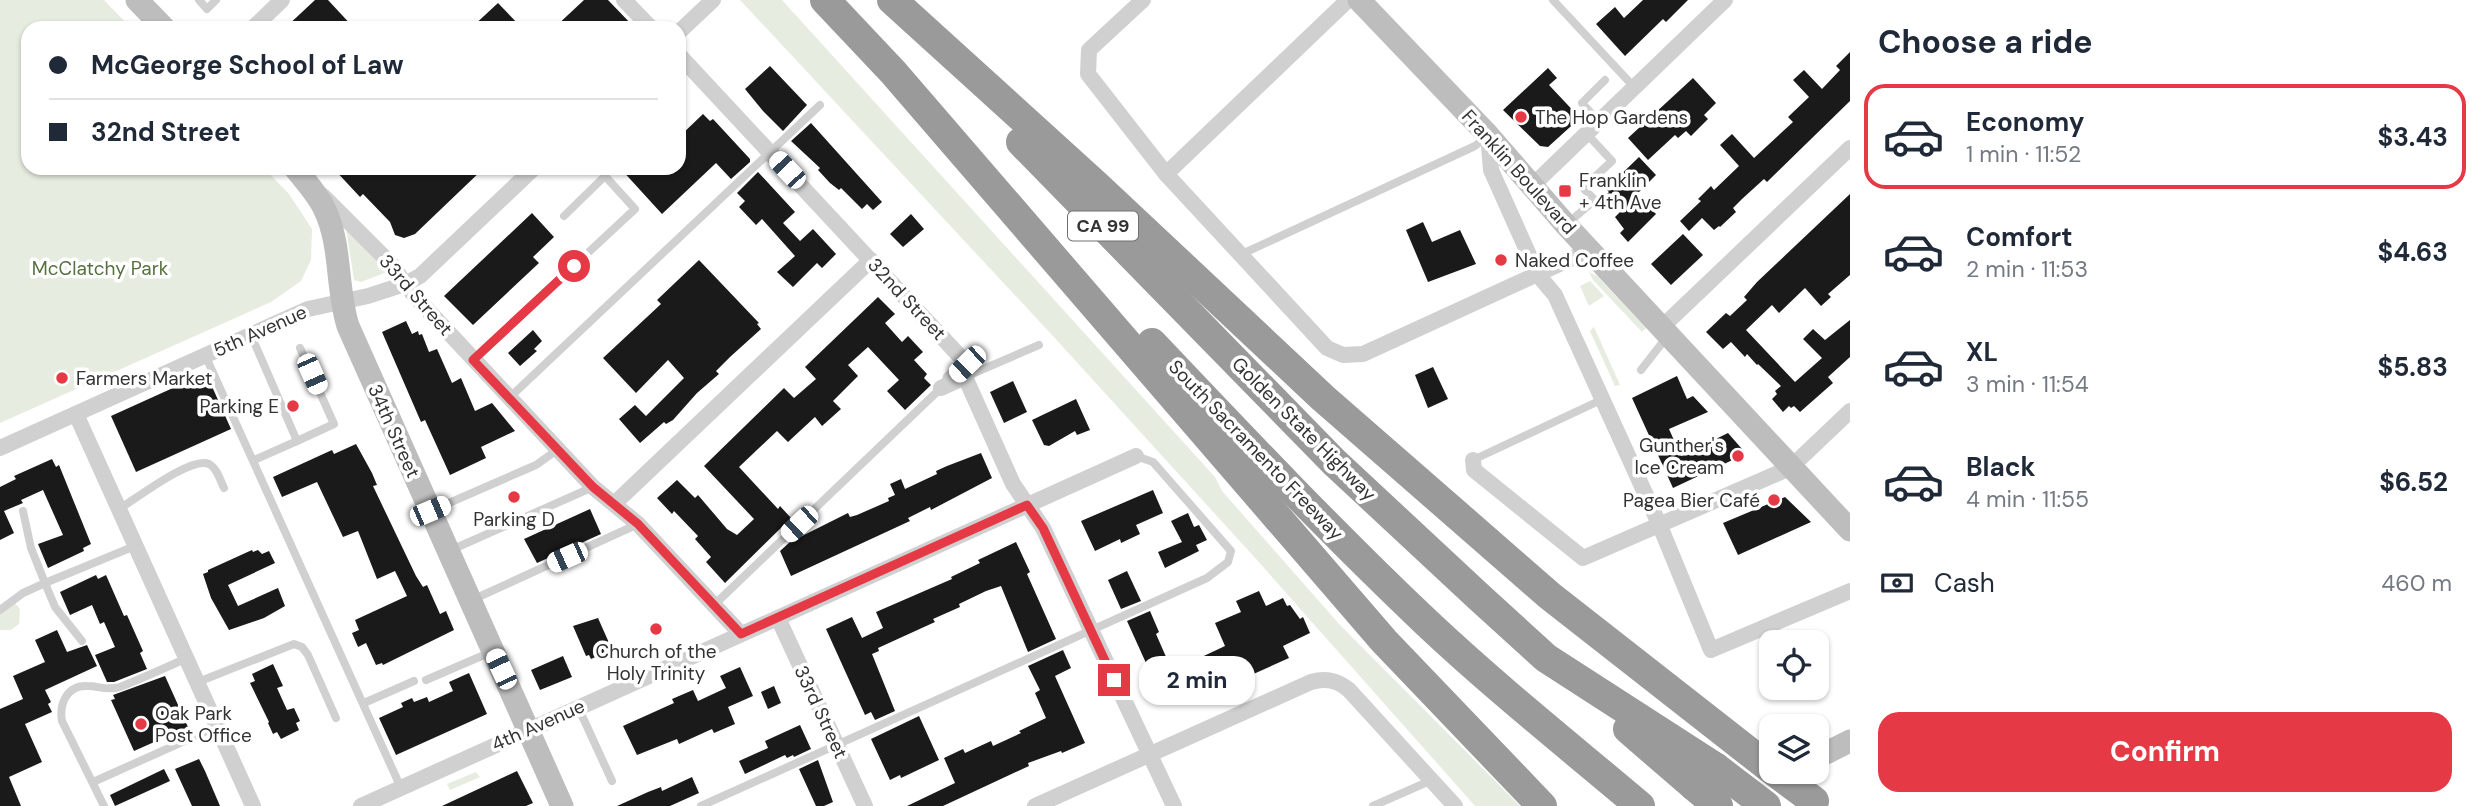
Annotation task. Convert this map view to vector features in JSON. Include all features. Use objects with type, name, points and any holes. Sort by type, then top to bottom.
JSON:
[{"type":"highway","points":[[825,0],[893,72],[1384,641],[1542,806]]},
{"type":"highway","name":"Golden State Highway","points":[[886,0],[984,105],[1334,462],[1546,657],[1707,786],[1766,806]]},
{"type":"highway","points":[[892,0],[1323,398],[1550,596],[1759,759]]},
{"type":"highway","name":"South Sacramento Freeway","points":[[893,72],[1305,503],[1428,623],[1640,806]]},
{"type":"highway","points":[[1518,703],[1616,806]]},
{"type":"highway","points":[[1792,784],[1818,804]]},
{"type":"highway","points":[[1707,786],[1718,806]]},
{"type":"street","points":[[137,0],[156,21]]},
{"type":"street","points":[[260,21],[282,0]]},
{"type":"street","points":[[624,0],[644,21]]},
{"type":"street","points":[[686,25],[713,0]]},
{"type":"street","points":[[1143,0],[1089,50],[1088,74],[1166,174],[1327,348],[1343,355],[1363,354],[1590,250]]},
{"type":"street","points":[[1166,174],[1348,0]]},
{"type":"street","name":"Franklin Boulevard","points":[[1359,0],[1488,135],[1566,225],[1850,530]]},
{"type":"street","points":[[1533,185],[1726,0]]},
{"type":"street","name":"32nd Street","points":[[686,62],[967,364],[941,388]]},
{"type":"street","points":[[1488,135],[1491,170],[1538,275],[1555,295],[1660,526],[1710,650],[1850,591]]},
{"type":"street","points":[[1665,332],[1850,148]]},
{"type":"street","name":"34th Street","points":[[301,175],[317,195],[329,219],[341,302],[348,326],[562,806]]},
{"type":"street","name":"33rd Street","points":[[302,175],[393,266],[405,284],[557,450],[593,487],[638,524],[741,634]]},
{"type":"street","name":"5th Avenue","points":[[0,448],[308,309],[405,284],[421,274],[527,175]]},
{"type":"street","points":[[614,505],[872,260]]},
{"type":"street","points":[[941,388],[965,377],[1013,484],[1043,528],[1089,631],[1174,806]]},
{"type":"street","points":[[1472,460],[1474,470],[1583,558],[1790,468],[1850,411]]},
{"type":"street","points":[[76,414],[253,806]]},
{"type":"street","name":"4th Avenue","points":[[361,806],[1136,456]]},
{"type":"street","name":"33rd Street","points":[[778,618],[865,806]]},
{"type":"street","points":[[1035,806],[1311,682],[1334,680],[1349,690],[1455,806]]},
{"type":"street","points":[[1829,751],[1846,741]]},
{"type":"street","points":[[1707,786],[1759,777]]},
{"type":"lane","points":[[199,0],[207,9],[216,0]]},
{"type":"lane","points":[[1553,0],[1634,87]]},
{"type":"lane","points":[[1598,121],[1582,103],[1605,80]]},
{"type":"lane","points":[[509,398],[820,105]]},
{"type":"lane","points":[[1566,225],[1595,200],[1583,188],[1612,161],[1586,133]]},
{"type":"lane","points":[[1242,254],[1475,146],[1488,135]]},
{"type":"lane","points":[[473,360],[635,209],[605,176],[564,216]]},
{"type":"lane","points":[[1641,370],[1665,332]]},
{"type":"lane","points":[[251,335],[297,441]]},
{"type":"lane","points":[[965,377],[1039,345]]},
{"type":"lane","points":[[254,460],[334,424],[300,348]]},
{"type":"lane","points":[[205,355],[401,788]]},
{"type":"lane","points":[[714,604],[813,504],[941,388]]},
{"type":"lane","points":[[1472,460],[1601,400]]},
{"type":"lane","points":[[430,511],[536,465],[557,450]]},
{"type":"lane","points":[[701,806],[1207,578],[1228,562],[1231,551],[1153,462],[1136,456]]},
{"type":"lane","points":[[119,509],[176,473],[199,463],[214,468],[224,488]]},
{"type":"lane","points":[[448,552],[593,487]]},
{"type":"lane","points":[[23,511],[31,548],[55,607],[82,641]]},
{"type":"lane","points":[[470,601],[638,524]]},
{"type":"lane","points":[[0,610],[23,593],[135,546]]},
{"type":"lane","points":[[198,682],[294,644],[302,647],[308,655],[336,718]]},
{"type":"lane","points":[[426,680],[492,651]]},
{"type":"lane","points":[[104,806],[62,721],[60,712],[66,696],[81,686],[116,688],[187,658]]},
{"type":"lane","points":[[364,703],[414,681]]},
{"type":"lane","points":[[578,707],[612,780]]},
{"type":"lane","points":[[93,782],[218,726]]},
{"type":"lane","points":[[1373,806],[1432,780]]},
{"type":"green space","name":"McClatchy Park","points":[[0,0],[104,0],[124,21],[21,21],[21,175],[271,175],[289,194],[312,229],[311,260],[301,281],[271,302],[0,423]]},
{"type":"green space","points":[[740,0],[782,0],[1215,477],[1222,491],[1340,625],[1520,806],[1475,806],[1257,560],[1052,335]]},
{"type":"green space","points":[[346,228],[387,272],[361,282],[354,280]]},
{"type":"green space","points":[[1589,272],[1597,276],[1646,328],[1642,332],[1593,280]]},
{"type":"green space","points":[[1590,281],[1604,296],[1589,306],[1580,286]]},
{"type":"green space","points":[[1594,327],[1620,385],[1615,386],[1590,331]]},
{"type":"green space","points":[[13,601],[20,609],[19,624],[11,630],[0,630],[0,610]]},
{"type":"green space","points":[[476,772],[480,777],[450,790],[447,784]]},
{"type":"building","points":[[315,0],[328,0],[348,21],[292,21]]},
{"type":"building","points":[[584,0],[608,0],[628,21],[562,21]]},
{"type":"building","points":[[1643,0],[1688,0],[1666,22],[1663,19],[1625,56],[1596,24],[1615,7],[1624,18]]},
{"type":"building","points":[[498,3],[515,21],[479,21]]},
{"type":"building","points":[[1850,52],[1850,101],[1767,182],[1764,179],[1742,199],[1733,208],[1736,212],[1720,227],[1714,230],[1702,218],[1689,231],[1680,221],[1701,201],[1698,199],[1711,186],[1714,190],[1739,166],[1720,145],[1732,134],[1754,158],[1793,122],[1788,117],[1809,97],[1793,80],[1804,70],[1822,89],[1840,70],[1836,66]]},
{"type":"building","points":[[770,66],[807,105],[783,131],[745,89]]},
{"type":"building","points":[[1548,68],[1557,78],[1549,85],[1580,118],[1548,147],[1540,146],[1503,110]]},
{"type":"building","points":[[1693,78],[1716,103],[1704,115],[1708,119],[1691,136],[1686,131],[1678,138],[1675,135],[1648,160],[1628,138]]},
{"type":"building","points":[[703,114],[710,121],[713,119],[750,162],[731,179],[716,163],[662,214],[626,175],[686,175],[686,130]]},
{"type":"building","points":[[811,123],[882,202],[873,210],[867,204],[862,209],[841,188],[839,190],[830,183],[818,170],[820,168],[791,141]]},
{"type":"building","points":[[1639,157],[1656,175],[1637,194],[1656,214],[1628,242],[1620,233],[1624,229],[1615,217],[1621,211],[1606,195],[1609,192],[1606,189]]},
{"type":"building","points":[[758,172],[795,212],[783,223],[800,241],[813,229],[836,254],[822,268],[817,263],[793,287],[777,272],[795,256],[762,219],[756,225],[739,207],[745,201],[737,193]]},
{"type":"building","points":[[340,175],[477,175],[415,234],[404,238],[395,235],[390,222],[363,194],[360,197]]},
{"type":"building","points":[[1850,194],[1850,275],[1828,294],[1831,297],[1821,306],[1805,288],[1779,313],[1772,305],[1746,330],[1795,382],[1822,358],[1803,339],[1813,329],[1825,340],[1850,320],[1850,357],[1828,377],[1833,383],[1800,412],[1794,406],[1789,406],[1783,412],[1772,399],[1781,386],[1731,342],[1723,349],[1706,332],[1726,313],[1730,316],[1747,300],[1744,297],[1757,282]]},
{"type":"building","points":[[532,213],[554,237],[533,257],[539,263],[473,325],[444,296]]},
{"type":"building","points":[[911,214],[924,229],[903,247],[890,234]]},
{"type":"building","points":[[1423,222],[1432,242],[1460,230],[1476,264],[1428,282],[1406,230]]},
{"type":"building","points":[[1683,234],[1703,255],[1671,285],[1651,264]]},
{"type":"building","points":[[699,260],[759,323],[757,324],[761,329],[716,371],[719,374],[697,393],[673,420],[666,424],[664,422],[640,443],[619,419],[635,405],[646,416],[684,378],[668,360],[636,393],[603,358],[661,304],[657,300]]},
{"type":"building","points":[[878,297],[895,314],[885,323],[902,342],[908,336],[923,352],[914,360],[927,374],[924,378],[931,385],[905,410],[887,391],[899,380],[868,347],[848,365],[858,376],[833,401],[841,409],[822,426],[815,417],[788,442],[777,431],[739,467],[778,509],[780,506],[791,518],[725,583],[706,562],[711,557],[695,539],[698,536],[657,498],[677,480],[695,498],[698,495],[727,529],[737,535],[754,519],[704,466],[784,388],[794,398],[816,379],[805,367]]},
{"type":"building","points":[[406,321],[412,334],[418,331],[419,335],[422,334],[429,352],[437,349],[452,383],[461,378],[475,411],[492,403],[515,431],[481,447],[486,458],[450,475],[425,420],[421,422],[382,332]]},
{"type":"building","points":[[533,330],[542,341],[534,349],[537,351],[520,366],[508,353]]},
{"type":"building","points":[[1433,367],[1448,399],[1428,408],[1415,375]]},
{"type":"building","points":[[206,373],[231,429],[136,472],[111,416]]},
{"type":"building","points":[[1677,376],[1687,399],[1693,396],[1708,412],[1669,429],[1681,456],[1728,433],[1742,449],[1741,456],[1673,488],[1632,398]]},
{"type":"building","points":[[1013,381],[1027,412],[1004,423],[990,392]]},
{"type":"building","points":[[1076,399],[1090,430],[1077,435],[1075,431],[1049,446],[1044,445],[1032,420]]},
{"type":"building","points":[[356,444],[372,473],[377,485],[373,486],[416,576],[423,587],[427,585],[440,614],[446,611],[454,630],[383,665],[376,665],[366,643],[358,647],[352,633],[359,630],[355,620],[407,596],[395,571],[377,579],[358,531],[343,537],[317,482],[282,497],[273,477],[332,450],[334,454]]},
{"type":"building","points":[[981,453],[992,478],[931,510],[930,507],[908,518],[910,521],[791,576],[780,551],[790,542],[848,513],[850,517],[857,515],[889,501],[888,498],[895,495],[890,484],[901,479],[905,489],[937,474],[936,471]]},
{"type":"building","points":[[52,459],[56,467],[59,465],[91,544],[83,548],[84,551],[48,568],[38,544],[63,535],[43,490],[4,511],[14,533],[0,540],[0,487],[16,479],[14,476]]},
{"type":"building","points":[[1153,490],[1163,513],[1136,525],[1140,534],[1121,543],[1120,539],[1095,551],[1081,521]]},
{"type":"building","points":[[1785,497],[1811,522],[1738,555],[1723,523]]},
{"type":"building","points":[[590,509],[601,534],[537,563],[524,539]]},
{"type":"building","points":[[1188,513],[1194,527],[1199,525],[1207,540],[1196,545],[1199,551],[1165,568],[1158,552],[1182,542],[1171,521]]},
{"type":"building","points":[[1016,542],[1056,639],[1028,652],[1001,586],[986,591],[933,619],[935,622],[878,648],[879,651],[872,654],[895,711],[875,720],[871,712],[865,715],[826,629],[852,617],[862,638],[883,628],[876,612],[952,579],[951,577],[980,563],[978,560]]},
{"type":"building","points":[[252,550],[258,550],[262,554],[269,551],[275,563],[228,585],[238,606],[278,588],[285,606],[264,618],[229,630],[211,598],[203,574]]},
{"type":"building","points":[[1127,571],[1141,601],[1121,609],[1108,580]]},
{"type":"building","points":[[96,575],[98,579],[106,575],[143,651],[140,653],[147,669],[114,682],[107,682],[95,655],[115,647],[104,622],[100,624],[92,605],[70,615],[60,592]]},
{"type":"building","points":[[1259,591],[1266,606],[1283,598],[1300,619],[1303,617],[1310,633],[1283,646],[1289,658],[1240,680],[1238,674],[1201,691],[1200,688],[1187,693],[1185,690],[1170,696],[1167,690],[1160,694],[1127,621],[1150,611],[1159,632],[1156,634],[1170,666],[1189,657],[1191,662],[1225,646],[1215,623],[1241,612],[1236,601]]},
{"type":"building","points":[[598,618],[610,645],[605,648],[607,652],[591,659],[589,655],[586,656],[573,626]]},
{"type":"building","points":[[57,630],[67,652],[87,645],[97,666],[45,690],[52,712],[25,724],[42,762],[9,777],[21,806],[0,806],[0,709],[23,699],[13,676],[45,662],[35,640]]},
{"type":"building","points":[[1063,650],[1071,668],[1055,676],[1085,743],[1028,763],[1029,766],[943,806],[907,806],[955,783],[944,758],[963,749],[965,753],[991,741],[993,746],[1046,718],[1035,693],[1040,690],[1028,666]]},
{"type":"building","points":[[563,656],[572,677],[540,690],[531,670]]},
{"type":"building","points":[[273,664],[283,686],[277,688],[287,710],[294,708],[300,721],[296,723],[299,730],[281,739],[277,732],[273,734],[250,683],[255,681],[252,674]]},
{"type":"building","points":[[740,667],[753,696],[728,707],[735,724],[714,733],[712,729],[679,744],[677,739],[637,755],[623,726],[674,703],[672,699],[693,690],[698,701],[726,688],[720,676]]},
{"type":"building","points":[[469,673],[487,714],[396,755],[379,718],[403,707],[401,703],[412,698],[414,702],[427,697],[429,702],[453,691],[449,682]]},
{"type":"building","points":[[165,676],[188,727],[134,751],[111,700],[115,699],[113,695]]},
{"type":"building","points":[[774,686],[781,703],[768,709],[761,692]]},
{"type":"building","points":[[919,716],[939,760],[901,778],[900,775],[890,780],[871,739]]},
{"type":"building","points":[[800,725],[811,749],[794,757],[793,755],[787,758],[785,755],[745,774],[739,761],[768,748],[765,741]]},
{"type":"building","points":[[199,759],[220,806],[192,806],[175,769]]},
{"type":"building","points":[[818,760],[833,802],[824,806],[816,806],[799,769]]},
{"type":"building","points":[[164,769],[170,781],[115,806],[110,795]]},
{"type":"building","points":[[517,771],[533,803],[526,806],[442,806]]},
{"type":"building","points":[[692,777],[699,793],[670,806],[617,806],[661,787],[662,791]]},
{"type":"place","name":"The Hop Gardens","points":[[1521,117]]},
{"type":"place","name":"Franklin + 4th Ave","points":[[1565,191]]},
{"type":"place","name":"Naked Coffee","points":[[1501,260]]},
{"type":"place","name":"Farmers Market","points":[[62,378]]},
{"type":"place","name":"Parking E","points":[[293,406]]},
{"type":"place","name":"Gunther's Ice Cream","points":[[1738,456]]},
{"type":"place","name":"Parking D","points":[[514,497]]},
{"type":"place","name":"Pagea Bier Café","points":[[1774,500]]},
{"type":"place","name":"Church of the Holy Trinity","points":[[656,629]]},
{"type":"place","name":"Oak Park Post Office","points":[[141,724]]},
{"type":"route","points":[[574,266],[473,360],[593,487],[638,524],[741,634],[1027,505],[1043,528],[1114,680]]}]
